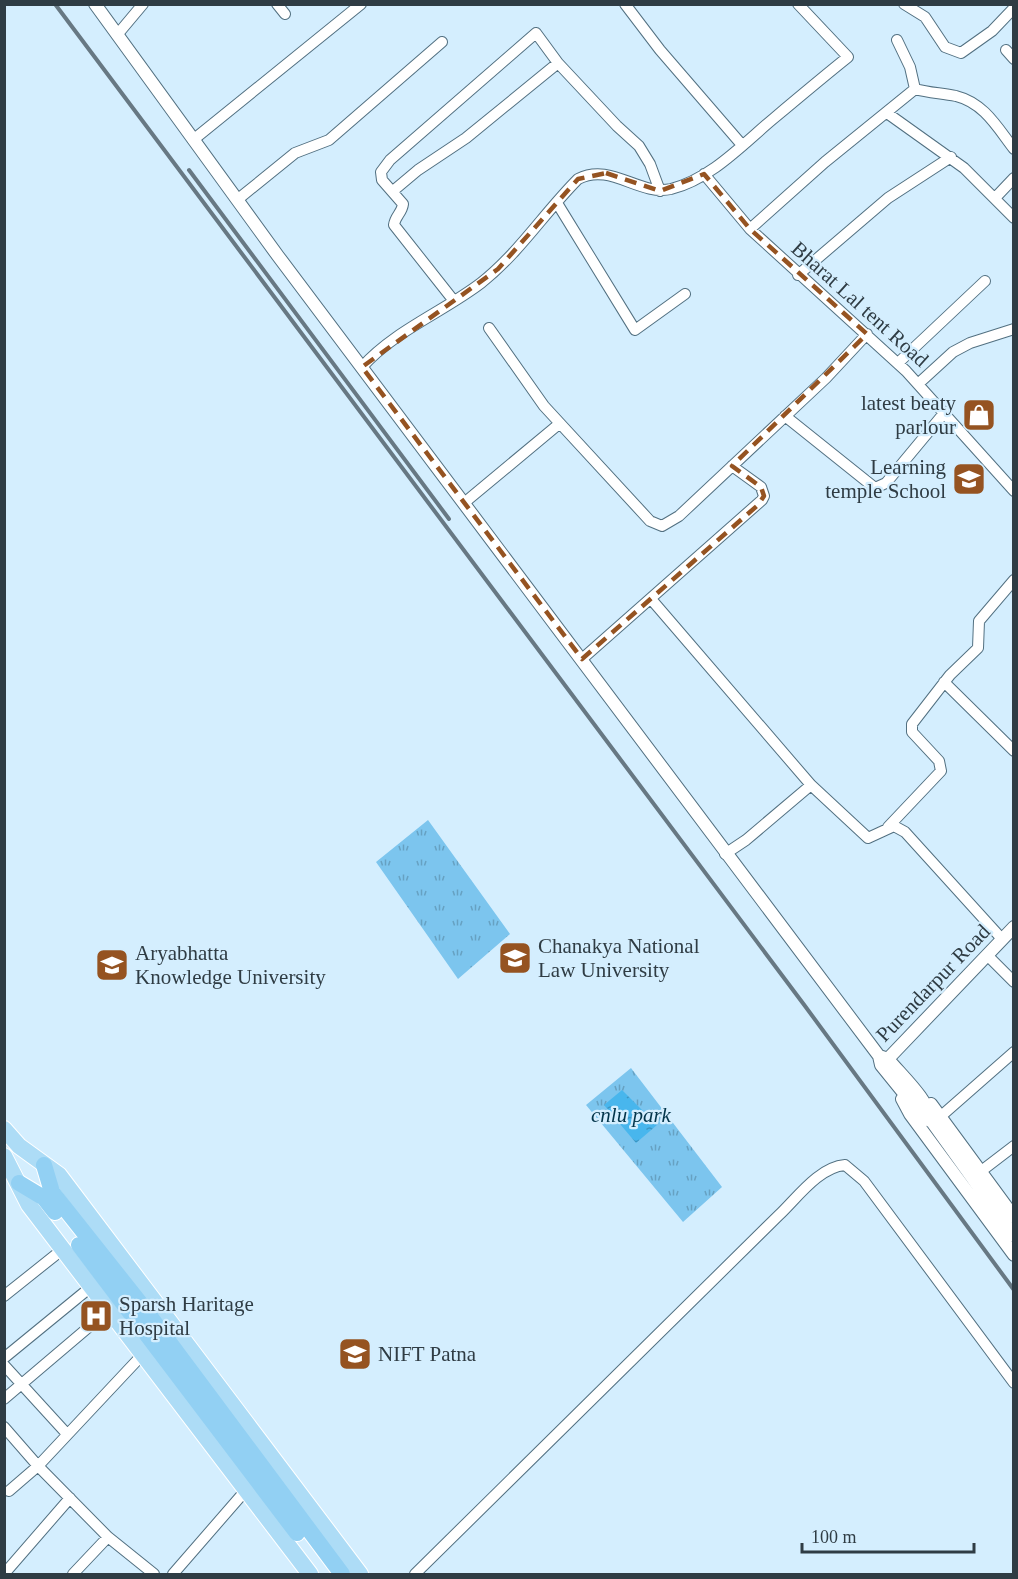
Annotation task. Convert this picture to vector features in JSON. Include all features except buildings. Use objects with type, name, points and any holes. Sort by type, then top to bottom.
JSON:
[{"type":"highway","points":[[45,1165],[48,1195],[328,1575]]},
{"type":"highway","points":[[19,1183],[48,1195],[140,1304],[342,1575]]},
{"type":"main road","points":[[4,1129],[19,1183],[29,1205],[144,1353],[310,1575]]},
{"type":"main road","points":[[10,1153],[45,1165],[59,1175],[360,1575]]},
{"type":"street","points":[[94,4],[237,200],[582,659],[725,854],[883,1060],[920,1103],[924,1118],[936,1120],[1014,1217]]},
{"type":"street","points":[[117,35],[143,4]]},
{"type":"street","points":[[277,4],[285,14]]},
{"type":"street","points":[[193,140],[313,46],[361,4]]},
{"type":"street","points":[[625,4],[660,50],[742,145]]},
{"type":"street","points":[[362,367],[381,349],[454,301],[509,259],[578,179],[597,173],[660,191],[673,188],[704,174],[849,57],[798,4]]},
{"type":"street","points":[[904,4],[925,17],[945,47],[961,52],[992,31],[1014,8]]},
{"type":"street","points":[[454,301],[394,225],[395,219],[402,211],[403,204],[382,180],[384,166],[536,33],[558,63],[639,146],[650,164],[660,191]]},
{"type":"street","points":[[897,40],[910,67],[915,89]]},
{"type":"street","points":[[237,200],[296,153],[329,140],[442,42]]},
{"type":"street","points":[[393,191],[418,170],[466,138],[558,63]]},
{"type":"street","points":[[750,229],[825,162],[915,89]]},
{"type":"street","points":[[915,89],[929,94],[956,96],[976,104],[1014,148]]},
{"type":"street","points":[[887,113],[951,157],[1014,218]]},
{"type":"street","points":[[798,275],[862,219],[951,157]]},
{"type":"street","name":"Bharat Lal tent Road","points":[[704,174],[750,229],[798,275],[898,363],[945,412],[1014,491]]},
{"type":"street","points":[[995,198],[1014,178]]},
{"type":"street","points":[[557,203],[636,330],[685,294]]},
{"type":"street","points":[[898,363],[985,281]]},
{"type":"street","points":[[489,328],[559,424],[656,525],[662,526],[679,516],[826,378],[867,334]]},
{"type":"street","points":[[918,384],[953,352],[970,343],[1014,328]]},
{"type":"street","points":[[785,416],[875,488],[886,483],[945,412]]},
{"type":"street","points":[[464,503],[559,424]]},
{"type":"street","points":[[582,659],[764,496],[761,487],[732,466]]},
{"type":"street","points":[[651,599],[811,785],[868,838],[873,838],[888,827],[941,771],[939,761],[911,728],[944,682],[978,648],[979,621],[1014,579]]},
{"type":"street","points":[[944,682],[1014,751]]},
{"type":"street","points":[[725,854],[746,840],[811,785]]},
{"type":"street","points":[[888,827],[894,826],[905,832],[1002,939]]},
{"type":"street","name":"Purendarpur Road","points":[[883,1060],[1014,927]]},
{"type":"street","points":[[987,955],[1014,982]]},
{"type":"street","points":[[936,1120],[1014,1052]]},
{"type":"street","points":[[883,1060],[903,1091],[920,1103]]},
{"type":"street","points":[[903,1091],[903,1102],[910,1114],[1014,1255]]},
{"type":"street","points":[[936,1120],[1014,1236]]},
{"type":"street","points":[[980,1172],[1014,1146]]},
{"type":"street","points":[[415,1575],[779,1215],[824,1172],[835,1166],[845,1165],[864,1181],[1014,1383]]},
{"type":"street","points":[[4,1296],[63,1249]]},
{"type":"street","points":[[4,1358],[92,1286]]},
{"type":"street","points":[[4,1399],[110,1309]]},
{"type":"street","points":[[9,1491],[38,1466],[144,1353]]},
{"type":"street","points":[[4,1365],[67,1434]]},
{"type":"street","points":[[4,1427],[38,1466],[108,1537],[154,1575]]},
{"type":"street","points":[[173,1575],[246,1490]]},
{"type":"street","points":[[4,1574],[70,1498]]},
{"type":"street","points":[[73,1575],[108,1537]]},
{"type":"highlighted area","points":[[606,173],[660,191],[704,174],[750,229],[867,334],[732,466],[761,487],[764,496],[758,505],[582,659],[362,367],[498,269],[578,179]]},
{"type":"green space","points":[[428,820],[510,934],[458,979],[376,862]]},
{"type":"green space","name":"cnlu park","points":[[631,1068],[722,1187],[683,1222],[586,1105]]},
{"type":"water","points":[[622,1090],[657,1125],[636,1143],[604,1105]]},
{"type":"railway","points":[[55,4],[805,1006],[1014,1290]]},
{"type":"railway","points":[[189,170],[449,519]]},
{"type":"place","name":"latest beaty parlour","points":[[979,415]]},
{"type":"place","name":"Learning temple School","points":[[969,479]]},
{"type":"place","name":"Chanakya National Law University","points":[[515,958]]},
{"type":"place","name":"Aryabhatta Knowledge University","points":[[112,965]]},
{"type":"place","name":"Sparsh Haritage Hospital","points":[[96,1316]]},
{"type":"place","name":"NIFT Patna","points":[[355,1354]]}]
